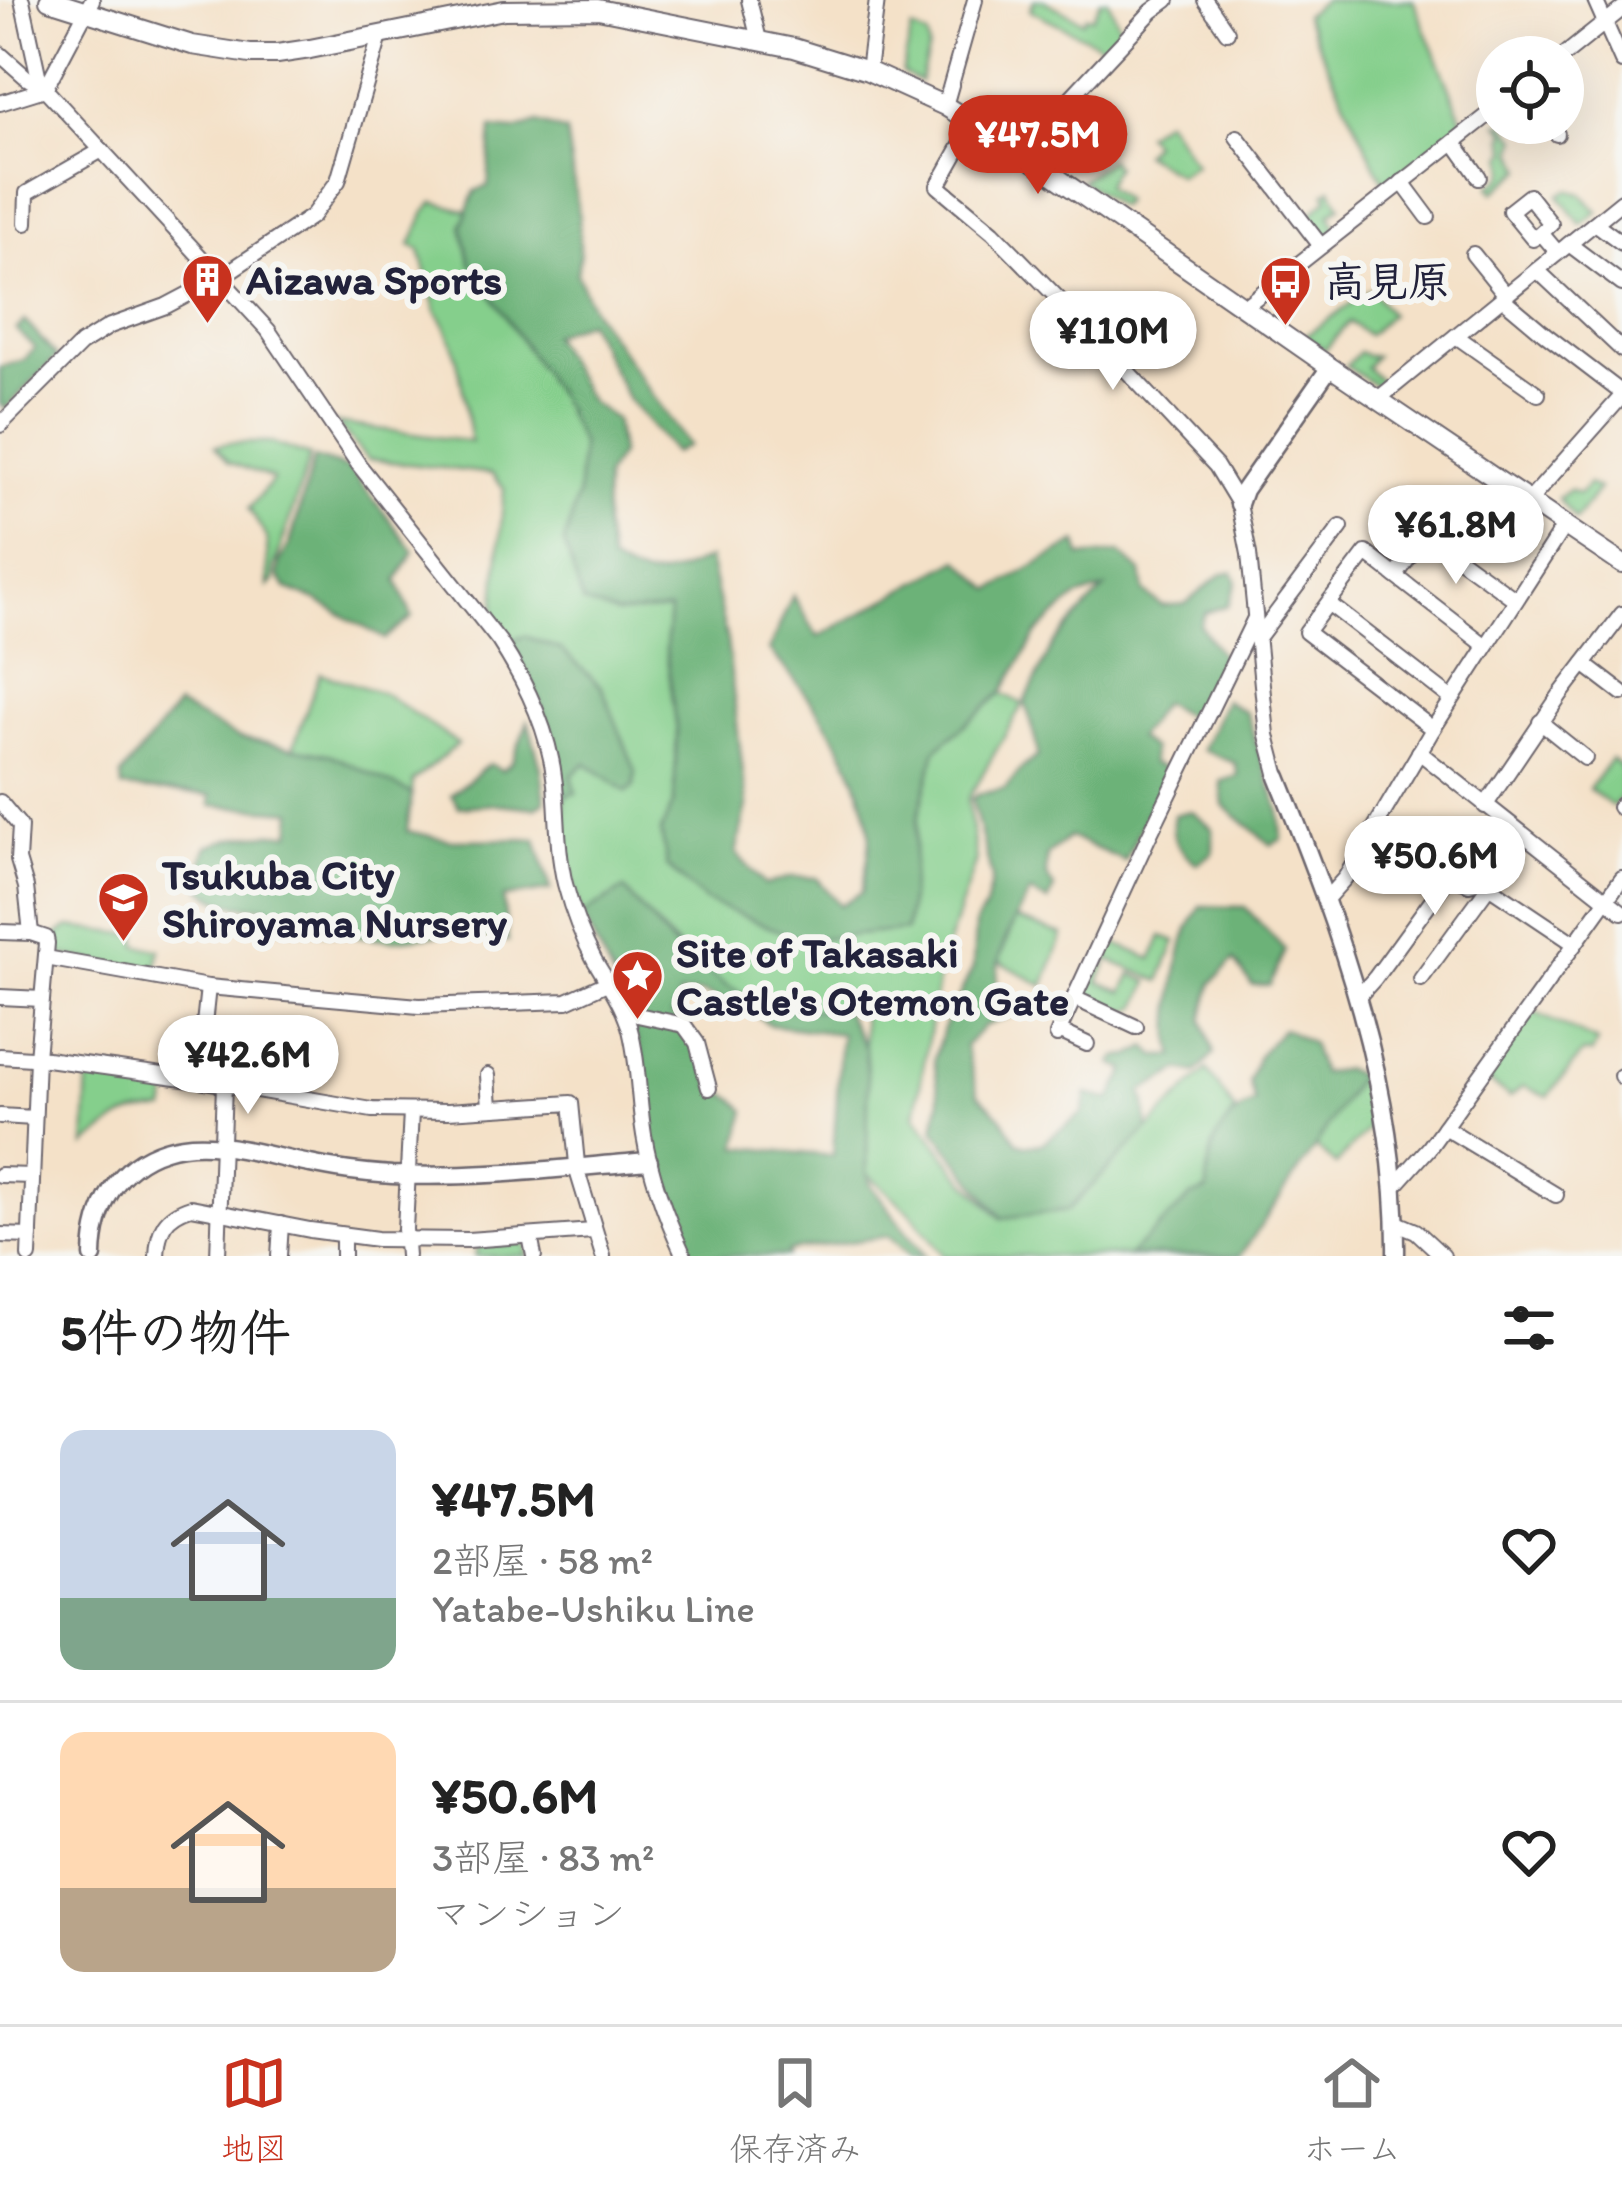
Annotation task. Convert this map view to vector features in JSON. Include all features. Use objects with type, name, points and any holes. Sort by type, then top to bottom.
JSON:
[{"type":"main road","points":[[49,0],[89,5],[192,45],[277,54],[504,10],[624,12],[759,40],[868,71],[945,106],[1020,152],[1622,564]]},
{"type":"street","points":[[22,0],[45,89]]},
{"type":"street","points":[[749,0],[759,40]]},
{"type":"street","points":[[868,71],[877,0]]},
{"type":"street","points":[[945,106],[975,0]]},
{"type":"street","points":[[1020,152],[1150,6],[1167,0]]},
{"type":"street","points":[[1204,0],[1227,32]]},
{"type":"street","points":[[1595,0],[1622,61]]},
{"type":"street","points":[[0,103],[45,89],[89,5]]},
{"type":"street","points":[[1584,40],[1622,9]]},
{"type":"street","points":[[0,425],[68,354],[96,334],[221,277],[304,223],[338,182],[380,36]]},
{"type":"street","points":[[0,54],[45,89],[268,330],[343,443],[519,671],[551,758],[569,901],[625,1015],[634,1046],[649,1162],[684,1256]]},
{"type":"street","points":[[974,122],[938,186],[993,232],[1084,326],[1216,466],[1239,504],[1249,554],[1268,735],[1278,776],[1327,898],[1378,1078],[1394,1187],[1396,1256]]},
{"type":"street","points":[[1244,307],[1476,125]]},
{"type":"street","points":[[1237,136],[1321,246]]},
{"type":"street","points":[[1454,142],[1479,177]]},
{"type":"street","points":[[26,223],[27,193],[102,150]]},
{"type":"street","points":[[1402,182],[1428,218]]},
{"type":"street","points":[[1378,399],[1622,201]]},
{"type":"street","points":[[1595,223],[1622,243]]},
{"type":"street","points":[[1541,233],[1622,284]]},
{"type":"street","points":[[1473,254],[1504,297],[1622,394],[1528,502]]},
{"type":"street","points":[[1537,270],[1622,350]]},
{"type":"street","points":[[1456,336],[1538,394]]},
{"type":"street","points":[[1239,504],[1330,367]]},
{"type":"street","points":[[1327,898],[1345,878],[1432,729],[1564,526]]},
{"type":"street","points":[[1257,639],[1341,527]]},
{"type":"street","points":[[1396,576],[1425,534],[1516,599]]},
{"type":"street","points":[[1432,729],[1306,632],[1366,553],[1486,646]]},
{"type":"street","points":[[1328,603],[1452,699]]},
{"type":"street","points":[[1485,806],[1540,722],[1622,614]]},
{"type":"street","points":[[1087,1044],[1058,1033],[1254,620]]},
{"type":"street","points":[[1584,664],[1622,693]]},
{"type":"street","points":[[1540,722],[1585,758]]},
{"type":"street","points":[[1499,751],[1515,764]]},
{"type":"street","points":[[1419,752],[1622,912]]},
{"type":"street","points":[[0,802],[20,826],[18,860],[31,933]]},
{"type":"street","points":[[0,859],[18,860]]},
{"type":"street","points":[[1358,997],[1450,875],[1469,884],[1481,881],[1575,944]]},
{"type":"street","points":[[1394,1187],[1444,1127],[1622,878]]},
{"type":"street","points":[[1421,979],[1489,886]]},
{"type":"street","points":[[0,932],[46,938],[29,1256]]},
{"type":"street","points":[[46,958],[208,987],[419,1006],[567,1001],[609,982]]},
{"type":"street","points":[[198,1080],[208,987]]},
{"type":"street","points":[[0,997],[42,999]]},
{"type":"street","points":[[1074,998],[1136,1027]]},
{"type":"street","points":[[625,1015],[684,1025],[697,1043],[709,1088]]},
{"type":"street","points":[[0,1056],[198,1080],[340,1106],[411,1112],[572,1103],[577,1166],[603,1256]]},
{"type":"street","points":[[488,1075],[490,1108]]},
{"type":"street","points":[[218,1256],[224,1085]]},
{"type":"street","points":[[407,1248],[411,1112]]},
{"type":"street","points":[[0,1116],[34,1118]]},
{"type":"street","points":[[1444,1127],[1556,1195]]},
{"type":"street","points":[[93,1256],[95,1227],[112,1188],[133,1167],[176,1147],[222,1147],[346,1170],[408,1175],[649,1162]]},
{"type":"street","points":[[0,1175],[32,1176]]},
{"type":"street","points":[[157,1256],[158,1234],[171,1216],[191,1207],[407,1248],[469,1248],[530,1236],[593,1231]]},
{"type":"street","points":[[1397,1223],[1417,1231],[1443,1256]]},
{"type":"street","points":[[279,1256],[281,1224]]},
{"type":"street","points":[[0,1235],[30,1236]]},
{"type":"street","points":[[343,1235],[343,1256]]},
{"type":"street","points":[[530,1236],[534,1256]]},
{"type":"green space","points":[[1034,0],[1083,21],[1093,17],[1101,0],[1108,0],[1123,33],[1109,49],[1030,10]]},
{"type":"green space","points":[[1324,0],[1413,0],[1466,127],[1386,188],[1304,15]]},
{"type":"green space","points":[[912,29],[928,37],[920,82],[902,73]]},
{"type":"green space","points":[[1165,119],[1195,164],[1178,175],[1143,153],[1152,143],[1145,133]]},
{"type":"green space","points":[[538,123],[566,132],[579,216],[577,274],[594,312],[688,445],[674,453],[627,398],[587,321],[551,335],[590,402],[615,419],[620,454],[605,477],[604,526],[610,561],[636,574],[659,576],[709,559],[727,641],[747,806],[736,853],[765,885],[791,877],[817,878],[840,905],[862,892],[869,851],[863,802],[844,754],[818,710],[769,650],[793,595],[818,637],[959,559],[992,590],[1077,542],[1081,557],[1120,553],[1141,572],[1144,592],[1162,606],[1185,604],[1223,573],[1233,572],[1237,582],[1228,605],[1205,613],[1200,625],[1228,665],[1193,720],[1162,703],[1137,738],[1152,749],[1151,764],[1173,771],[1125,861],[1069,837],[1047,855],[1046,875],[1054,888],[1048,902],[1030,893],[1012,926],[999,961],[994,1002],[1015,1014],[984,1026],[965,1046],[978,1094],[1017,1142],[1041,1144],[1083,1113],[1087,1094],[1111,1100],[1126,1070],[1113,1063],[1117,1057],[1147,1047],[1156,1056],[1175,1056],[1176,976],[1187,932],[1201,906],[1245,907],[1285,950],[1270,985],[1252,985],[1234,960],[1212,983],[1203,1020],[1214,1054],[1196,1073],[1181,1070],[1142,1092],[1148,1129],[1068,1210],[1002,1218],[934,1129],[940,1102],[934,1060],[943,1028],[973,968],[975,924],[985,908],[992,878],[972,799],[1005,789],[1038,756],[1025,702],[1054,643],[1104,589],[1076,598],[1038,632],[1002,693],[936,749],[918,818],[906,930],[802,940],[705,901],[667,866],[661,831],[674,802],[677,731],[666,649],[669,610],[616,614],[583,603],[564,543],[578,496],[581,444],[561,402],[470,262],[462,226],[475,191],[488,186],[492,128],[515,130]]},
{"type":"green space","points":[[1506,144],[1517,144],[1524,169],[1494,192],[1490,186],[1505,174]]},
{"type":"green space","points":[[1109,159],[1115,166],[1105,186],[1124,200],[1118,207],[1081,180]]},
{"type":"green space","points":[[1331,188],[1341,206],[1330,214],[1337,228],[1325,238],[1309,216],[1328,198],[1325,193]]},
{"type":"green space","points":[[1568,190],[1582,194],[1598,212],[1581,225],[1559,195]]},
{"type":"green space","points":[[434,202],[468,211],[462,226],[581,444],[578,496],[564,543],[616,614],[669,609],[666,649],[677,731],[674,802],[661,831],[667,866],[906,930],[918,818],[936,749],[1002,693],[1023,704],[968,799],[976,860],[941,964],[915,1115],[1001,1218],[1068,1210],[1207,1070],[1235,1111],[1214,1148],[1208,1191],[1191,1197],[1128,1256],[944,1256],[911,1213],[867,1173],[868,1085],[861,1006],[796,1010],[753,1000],[692,960],[624,889],[586,913],[584,921],[569,860],[564,796],[576,793],[572,775],[586,763],[595,770],[525,636],[509,641],[494,618],[504,488],[492,474],[367,459],[336,423],[471,442],[451,340],[437,313],[420,250],[411,245]]},
{"type":"green space","points":[[1371,289],[1390,314],[1368,335],[1349,322],[1325,350],[1305,336]]},
{"type":"green space","points":[[25,321],[57,357],[5,409],[0,404],[0,367],[24,360],[35,348],[16,330]]},
{"type":"green space","points":[[1359,352],[1375,356],[1366,367],[1382,382],[1393,379],[1381,390],[1346,366]]},
{"type":"green space","points":[[272,443],[310,456],[274,581],[268,587],[267,538],[249,509],[273,479],[229,462],[215,446]]},
{"type":"green space","points":[[314,458],[350,469],[414,551],[397,580],[412,617],[385,639],[287,589],[278,576]]},
{"type":"green space","points":[[1589,484],[1599,489],[1575,520],[1558,498],[1569,490],[1579,494]]},
{"type":"green space","points":[[525,636],[562,650],[602,687],[636,772],[634,786],[627,792],[586,763],[572,775],[576,793],[564,796],[552,733],[509,641]]},
{"type":"green space","points":[[320,673],[385,694],[458,744],[413,781],[412,794],[331,755],[293,748]]},
{"type":"green space","points":[[1225,700],[1246,713],[1280,812],[1282,839],[1271,845],[1224,806],[1221,781],[1238,776],[1235,763],[1202,750]]},
{"type":"green space","points":[[177,706],[239,738],[331,755],[412,794],[407,831],[449,840],[536,839],[551,890],[503,898],[508,941],[447,934],[392,940],[275,927],[269,906],[219,900],[202,888],[208,846],[239,837],[291,833],[293,811],[211,805],[211,795],[122,788],[121,776]]},
{"type":"green space","points":[[528,721],[545,801],[535,808],[459,807],[451,795],[489,764],[502,770],[512,762]]},
{"type":"green space","points":[[1611,759],[1622,768],[1622,795],[1613,807],[1589,789]]},
{"type":"green space","points":[[1191,811],[1213,829],[1213,853],[1197,864],[1180,848],[1173,830],[1174,815]]},
{"type":"green space","points":[[1385,821],[1416,836],[1400,862],[1371,847]]},
{"type":"green space","points":[[624,889],[674,947],[725,985],[780,1009],[845,1011],[865,1048],[867,1173],[925,1256],[910,1256],[889,1236],[788,1251],[788,1256],[692,1256],[663,1184],[642,1056],[620,992],[584,921],[586,913]],"holes":[[[701,993],[743,1006],[770,1025],[841,1034],[833,1156],[738,1147],[746,1111],[713,1087],[702,1046],[672,1016],[679,995]]]},
{"type":"green space","points":[[1117,918],[1122,921],[1114,943],[1152,959],[1162,936],[1176,941],[1160,981],[1101,957]]},
{"type":"green space","points":[[1015,919],[1063,935],[1044,986],[999,961]]},
{"type":"green space","points":[[69,927],[138,935],[138,946],[160,949],[156,974],[52,953],[56,936]]},
{"type":"green space","points":[[1098,960],[1107,964],[1099,982],[1123,992],[1132,974],[1149,982],[1138,1007],[1121,1014],[1082,997]]},
{"type":"green space","points":[[1532,1011],[1597,1042],[1592,1053],[1582,1053],[1548,1097],[1523,1086],[1510,1097],[1486,1080]]},
{"type":"green space","points":[[1283,1028],[1311,1043],[1321,1073],[1345,1069],[1359,1075],[1315,1147],[1240,1256],[1128,1256],[1191,1197],[1207,1191],[1217,1138],[1231,1118],[1255,1102],[1249,1081],[1258,1056]]},
{"type":"green space","points":[[1364,1071],[1374,1122],[1336,1165],[1315,1147]]},
{"type":"green space","points":[[88,1073],[170,1083],[165,1111],[122,1119],[85,1146]]},
{"type":"green space","points":[[522,1243],[528,1256],[475,1256],[477,1247]]},
{"type":"place","name":"Aizawa Sports","points":[[207,325]]},
{"type":"place","name":"高見原","points":[[1285,327]]},
{"type":"place","name":"Tsukuba City Shiroyama Nursery","points":[[123,944]]},
{"type":"place","name":"Site of Takasaki Castle's Otemon Gate","points":[[637,1022]]}]
